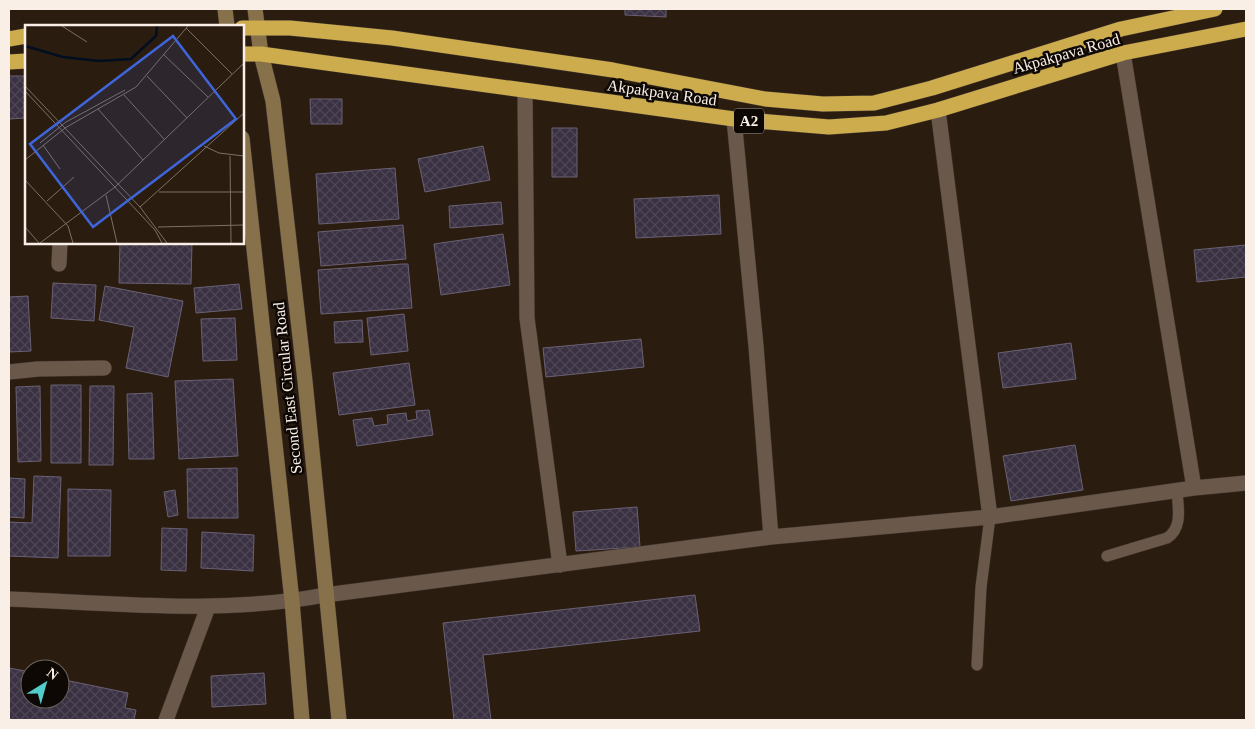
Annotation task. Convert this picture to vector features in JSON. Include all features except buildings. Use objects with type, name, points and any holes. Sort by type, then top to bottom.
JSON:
[{"type":"highway","name":"Akpakpava Road","points":[[250,28],[290,28],[392,38],[613,70],[765,98],[824,104],[874,103],[932,88],[1121,29],[1215,9]]},
{"type":"highway","name":"Akpakpava Road","points":[[244,54],[261,54],[734,119],[829,127],[886,123],[938,110],[1123,53],[1246,29]]},
{"type":"highway","points":[[9,39],[25,36]]},
{"type":"highway","points":[[9,62],[25,61]]},
{"type":"main road","points":[[225,9],[227,25]]},
{"type":"main road","name":"Second East Circular Road","points":[[255,9],[250,28],[261,54],[272,101],[305,381],[339,720]]},
{"type":"main road","name":"Second East Circular Road","points":[[244,157],[292,601],[302,720]]},
{"type":"street","points":[[1123,53],[1194,488]]},
{"type":"street","points":[[525,91],[527,318],[560,564]]},
{"type":"street","points":[[938,110],[990,517]]},
{"type":"street","points":[[734,119],[756,346],[771,537]]},
{"type":"street","points":[[59,264],[60,244]]},
{"type":"street","points":[[9,372],[38,369],[104,368]]},
{"type":"street","points":[[9,599],[208,607],[292,601],[771,537],[990,517],[1194,488],[1246,483]]},
{"type":"street","points":[[166,720],[208,607]]},
{"type":"lane","points":[[1107,556],[1167,538],[1174,534],[1178,525],[1177,491]]},
{"type":"lane","points":[[977,665],[981,587],[990,517]]}]
